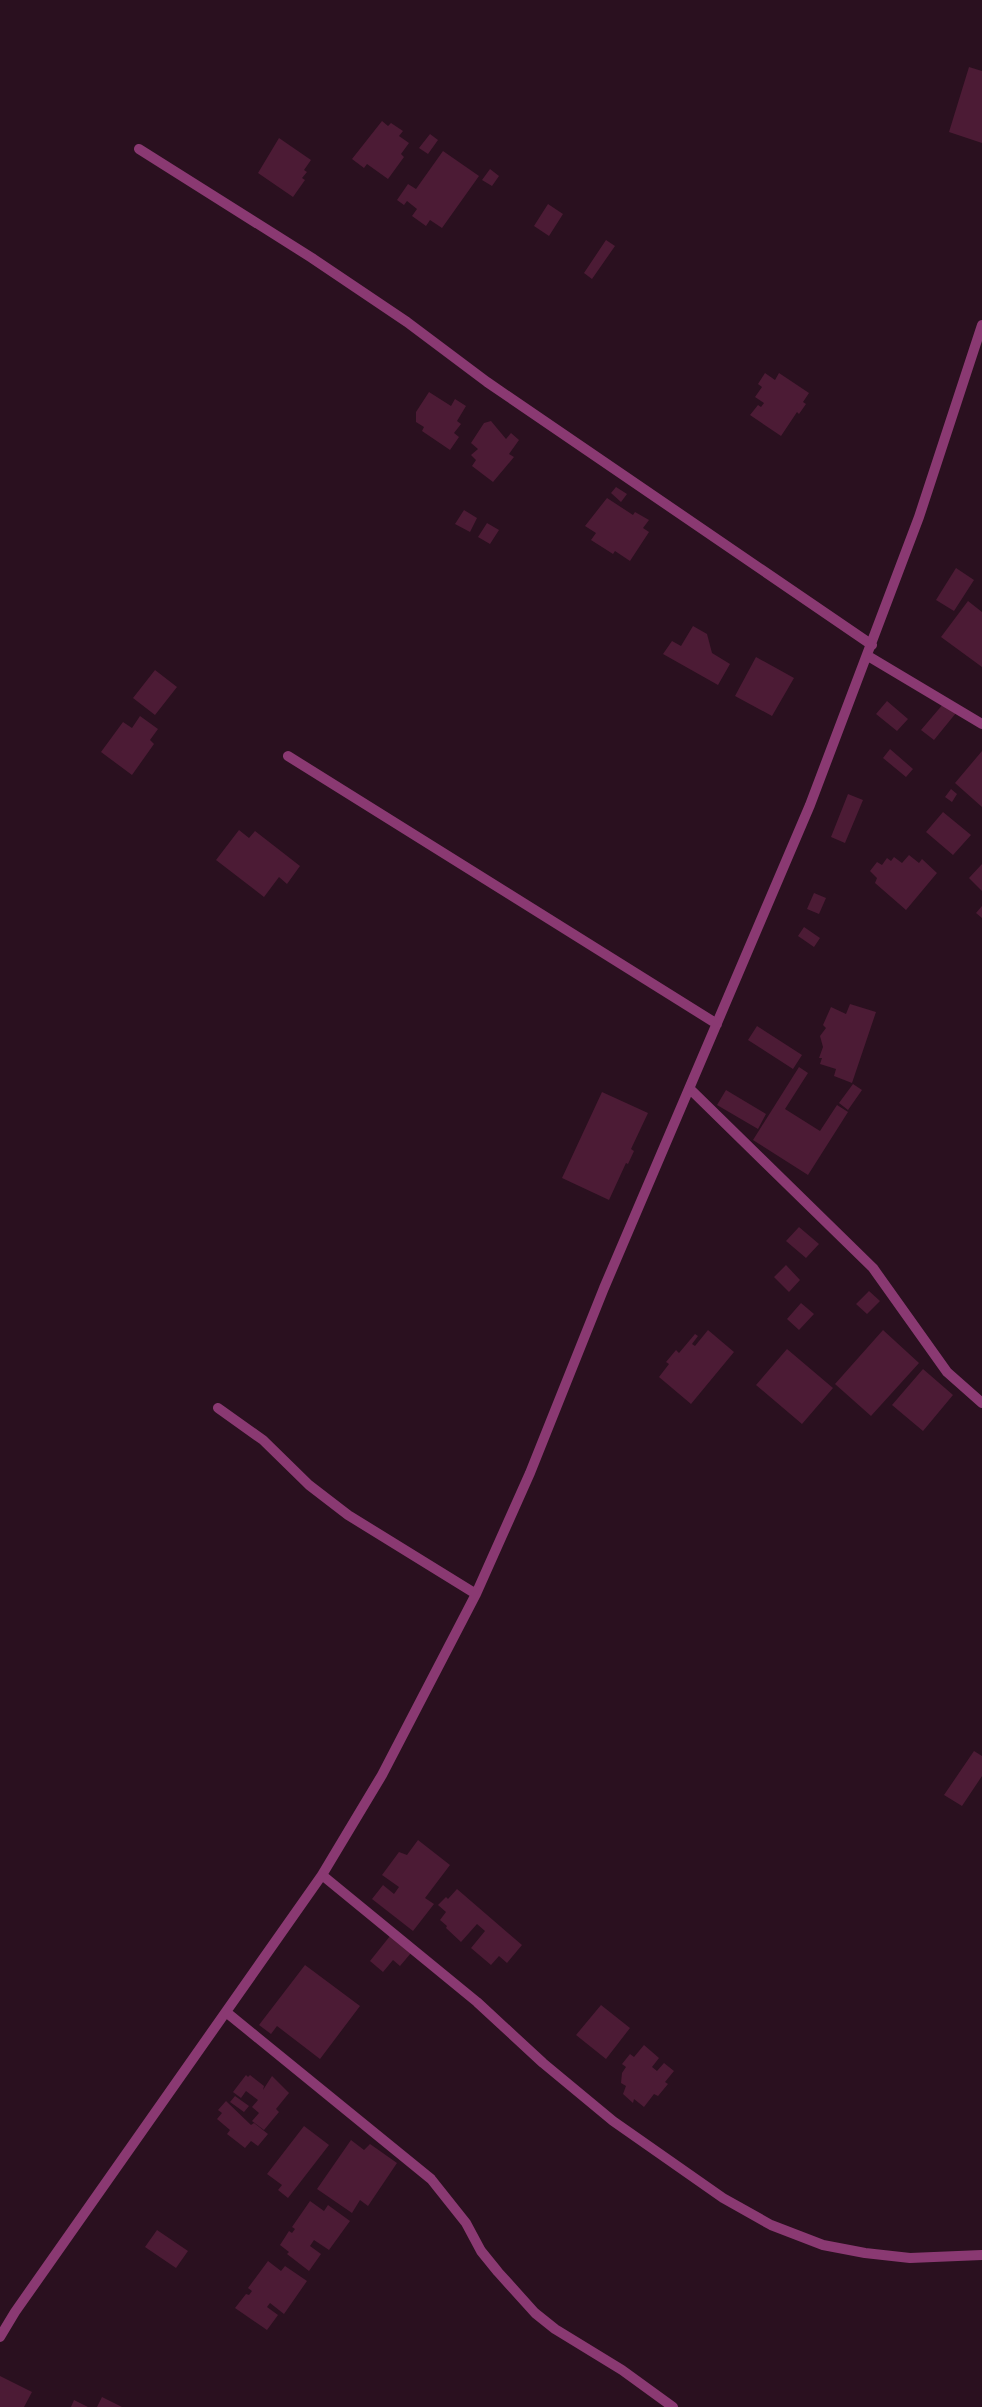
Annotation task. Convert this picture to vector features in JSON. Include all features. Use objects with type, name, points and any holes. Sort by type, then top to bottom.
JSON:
[{"type":"street","points":[[138,149],[312,258],[407,322],[487,382],[872,645]]},
{"type":"street","points":[[0,2337],[15,2312],[322,1875],[382,1776],[476,1594],[530,1473],[604,1288],[810,805],[868,656],[919,518],[982,324]]},
{"type":"street","points":[[868,656],[982,724]]},
{"type":"street","points":[[288,756],[717,1024]]},
{"type":"street","points":[[690,1089],[874,1268],[947,1372],[982,1403]]},
{"type":"street","points":[[218,1408],[263,1440],[309,1486],[348,1515],[476,1594]]},
{"type":"street","points":[[322,1875],[477,2002],[543,2063],[613,2121],[723,2198],[771,2225],[823,2245],[865,2254],[910,2258],[982,2255]]},
{"type":"street","points":[[226,2012],[431,2179],[466,2223],[481,2251],[535,2313],[555,2329],[622,2370],[673,2407]]},
{"type":"building","points":[[969,67],[982,71],[982,143],[949,132]]},
{"type":"building","points":[[382,121],[388,126],[391,123],[403,131],[399,136],[409,143],[401,154],[404,157],[388,179],[367,164],[364,168],[352,159]]},
{"type":"building","points":[[430,134],[438,140],[428,154],[419,148]]},
{"type":"building","points":[[279,138],[311,160],[304,170],[307,172],[302,178],[305,180],[293,197],[258,173]]},
{"type":"building","points":[[443,151],[479,176],[442,228],[430,220],[426,226],[412,216],[417,209],[407,201],[404,205],[397,200],[408,184],[416,189]]},
{"type":"building","points":[[490,169],[499,176],[492,186],[482,180]]},
{"type":"building","points":[[548,204],[563,214],[549,236],[534,226]]},
{"type":"building","points":[[606,240],[615,246],[592,279],[584,273]]},
{"type":"building","points":[[765,373],[775,380],[779,373],[809,393],[803,402],[806,404],[799,414],[797,412],[781,436],[750,415],[758,405],[761,407],[764,403],[755,397],[762,387],[758,384]]},
{"type":"building","points":[[429,392],[451,406],[455,399],[466,406],[457,421],[461,424],[454,433],[459,437],[450,450],[422,431],[424,427],[416,422],[416,412]]},
{"type":"building","points":[[491,421],[506,439],[511,433],[519,440],[509,454],[514,457],[493,482],[472,466],[476,460],[471,455],[478,449],[471,443],[484,423]]},
{"type":"building","points":[[616,487],[627,494],[621,502],[611,493]]},
{"type":"building","points":[[607,498],[633,515],[635,512],[649,520],[643,528],[649,532],[630,561],[615,551],[613,554],[591,540],[596,533],[585,526]]},
{"type":"building","points":[[464,510],[477,518],[470,532],[455,524]]},
{"type":"building","points":[[487,523],[499,530],[490,544],[478,537]]},
{"type":"building","points":[[956,568],[974,580],[954,611],[936,600]]},
{"type":"building","points":[[968,601],[982,612],[982,667],[941,637]]},
{"type":"building","points":[[693,626],[707,634],[712,653],[730,664],[718,685],[663,654],[672,641],[681,646]]},
{"type":"building","points":[[756,657],[794,678],[772,716],[735,696]]},
{"type":"building","points":[[155,670],[177,687],[155,715],[133,698]]},
{"type":"building","points":[[887,701],[908,719],[897,731],[876,714]]},
{"type":"building","points":[[944,703],[956,713],[934,740],[921,730]]},
{"type":"building","points":[[140,716],[158,729],[150,740],[154,744],[132,775],[101,752],[123,722],[132,728]]},
{"type":"building","points":[[890,749],[913,769],[906,777],[883,758]]},
{"type":"building","points":[[982,751],[982,807],[955,783]]},
{"type":"building","points":[[951,789],[957,794],[952,802],[945,797]]},
{"type":"building","points":[[848,794],[863,800],[845,843],[831,837]]},
{"type":"building","points":[[943,812],[971,835],[953,855],[926,832]]},
{"type":"building","points":[[239,830],[249,838],[255,831],[300,866],[287,884],[279,877],[264,897],[216,860]]},
{"type":"building","points":[[909,855],[919,863],[922,859],[937,873],[906,910],[875,883],[877,878],[870,871],[877,862],[882,865],[887,858],[891,861],[894,857],[902,863]]},
{"type":"building","points":[[982,864],[982,891],[969,878]]},
{"type":"building","points":[[814,893],[826,898],[819,914],[807,909]]},
{"type":"building","points":[[982,906],[982,918],[976,913]]},
{"type":"building","points":[[804,927],[820,938],[814,947],[798,936]]},
{"type":"building","points":[[850,1004],[876,1012],[852,1083],[834,1076],[836,1069],[820,1064],[822,1058],[819,1058],[823,1047],[820,1036],[826,1028],[823,1025],[831,1007],[846,1014]]},
{"type":"building","points":[[757,1026],[802,1055],[793,1069],[748,1040]]},
{"type":"building","points":[[799,1067],[808,1073],[785,1109],[820,1131],[837,1105],[848,1112],[808,1175],[753,1140]]},
{"type":"building","points":[[853,1084],[862,1090],[848,1110],[839,1103]]},
{"type":"building","points":[[726,1090],[766,1114],[758,1129],[717,1105]]},
{"type":"building","points":[[602,1092],[648,1113],[631,1149],[634,1151],[628,1164],[626,1163],[609,1200],[562,1178]]},
{"type":"building","points":[[799,1227],[819,1244],[806,1258],[786,1241]]},
{"type":"building","points":[[786,1265],[800,1280],[789,1292],[774,1277]]},
{"type":"building","points":[[869,1291],[880,1301],[867,1314],[856,1304]]},
{"type":"building","points":[[801,1303],[814,1314],[799,1330],[787,1319]]},
{"type":"building","points":[[708,1330],[734,1352],[691,1404],[659,1377],[669,1364],[666,1362],[676,1350],[679,1353],[695,1334],[698,1336],[692,1344],[695,1346]]},
{"type":"building","points":[[883,1330],[919,1363],[871,1416],[835,1384]]},
{"type":"building","points":[[787,1349],[833,1388],[802,1424],[756,1385]]},
{"type":"building","points":[[923,1369],[953,1395],[923,1431],[892,1405]]},
{"type":"building","points":[[974,1751],[982,1756],[982,1776],[962,1806],[944,1795]]},
{"type":"building","points":[[418,1840],[450,1865],[425,1898],[434,1904],[413,1931],[372,1899],[383,1885],[394,1894],[399,1887],[382,1875],[399,1852],[407,1855]]},
{"type":"building","points":[[457,1889],[522,1945],[507,1963],[499,1956],[491,1965],[471,1948],[485,1931],[477,1924],[461,1942],[440,1920],[446,1912],[438,1905],[446,1897],[448,1899]]},
{"type":"building","points":[[390,1936],[411,1953],[400,1966],[393,1960],[383,1972],[370,1961]]},
{"type":"building","points":[[305,1965],[360,2006],[320,2059],[277,2026],[271,2034],[259,2025]]},
{"type":"building","points":[[601,2005],[630,2028],[606,2059],[576,2035]]},
{"type":"building","points":[[644,2045],[659,2058],[652,2067],[657,2071],[664,2063],[674,2071],[665,2082],[668,2084],[658,2096],[654,2094],[644,2107],[634,2099],[633,2103],[623,2094],[626,2086],[621,2083],[622,2073],[626,2067],[622,2064],[630,2054],[634,2057]]},
{"type":"building","points":[[246,2075],[248,2077],[250,2075],[264,2086],[263,2090],[272,2076],[289,2093],[276,2109],[279,2112],[264,2130],[252,2121],[259,2113],[252,2107],[258,2100],[246,2091],[241,2098],[233,2092]]},
{"type":"building","points":[[235,2096],[249,2106],[244,2112],[230,2102]]},
{"type":"building","points":[[226,2101],[251,2125],[254,2123],[268,2134],[258,2146],[251,2141],[245,2148],[227,2134],[230,2130],[217,2119],[222,2113],[218,2110]]},
{"type":"building","points":[[304,2126],[329,2145],[288,2198],[278,2190],[282,2185],[267,2174]]},
{"type":"building","points":[[351,2140],[364,2150],[370,2144],[397,2163],[368,2206],[360,2200],[352,2213],[317,2189]]},
{"type":"building","points":[[310,2201],[324,2211],[328,2205],[350,2221],[329,2250],[314,2240],[310,2246],[321,2254],[309,2271],[287,2254],[289,2252],[280,2245],[289,2231],[292,2233],[295,2229],[292,2227]]},
{"type":"building","points":[[157,2230],[188,2251],[176,2268],[145,2247]]},
{"type":"building","points":[[268,2261],[281,2271],[285,2266],[307,2281],[284,2314],[270,2303],[267,2307],[278,2315],[267,2330],[235,2308],[246,2294],[249,2295],[252,2291],[248,2288]]},
{"type":"building","points":[[0,2376],[32,2392],[24,2407],[0,2407]]},
{"type":"building","points":[[102,2397],[122,2407],[97,2407]]},
{"type":"building","points":[[74,2400],[88,2407],[71,2407]]}]
